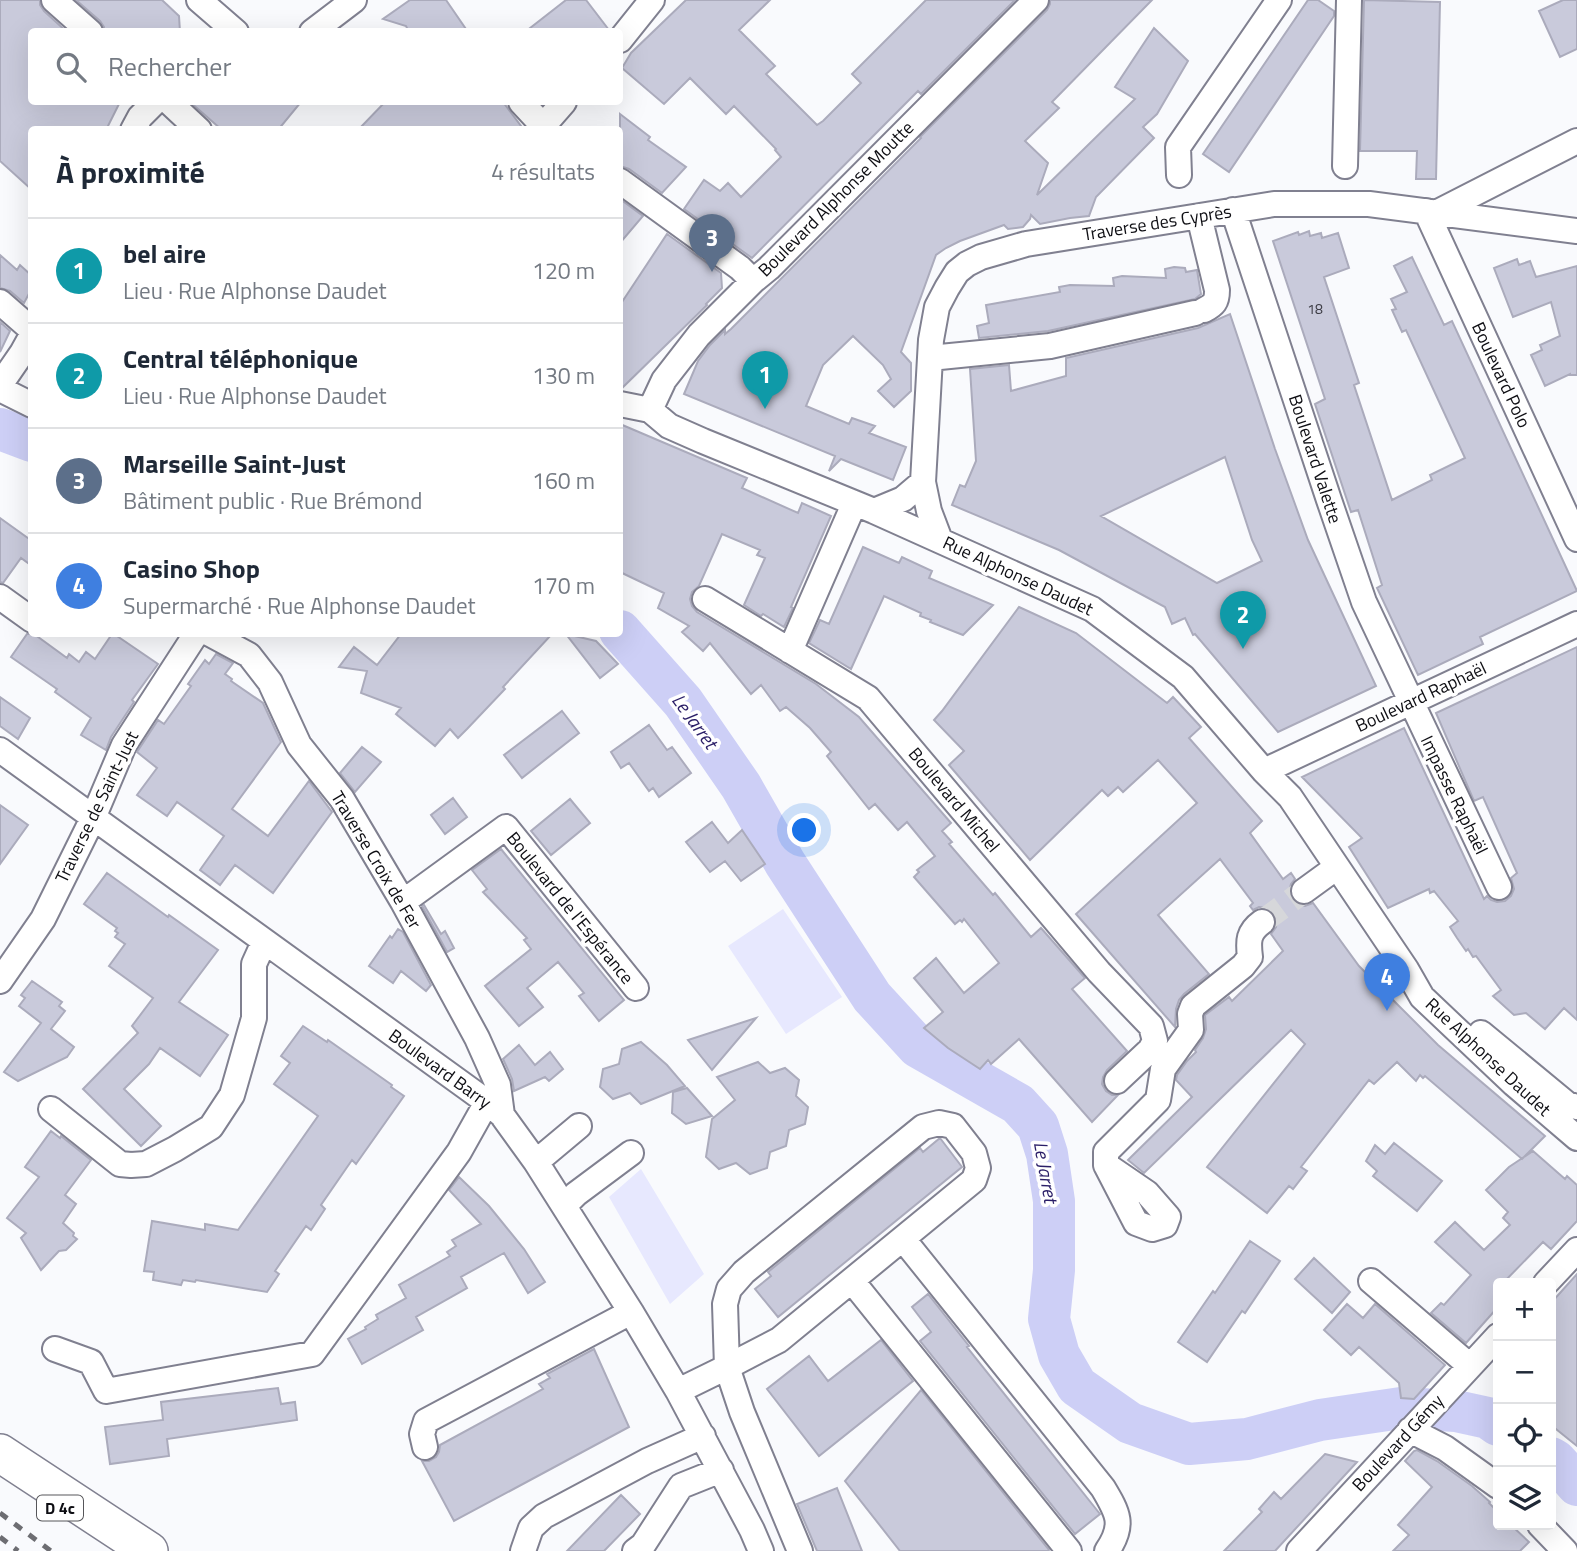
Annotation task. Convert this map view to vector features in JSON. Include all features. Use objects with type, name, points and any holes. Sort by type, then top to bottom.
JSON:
[{"type":"highway","points":[[0,1453],[149,1551]]},
{"type":"highway","name":"D 4c","points":[[0,1464],[120,1551]]},
{"type":"street","points":[[54,0],[86,28]]},
{"type":"street","points":[[199,0],[231,28]]},
{"type":"street","points":[[317,28],[354,0]]},
{"type":"street","points":[[623,36],[652,0]]},
{"type":"street","name":"Boulevard Alphonse Moutte","points":[[650,410],[664,380],[699,335],[1037,0]]},
{"type":"street","points":[[1179,175],[1178,147],[1279,0]]},
{"type":"street","points":[[1345,166],[1349,0]]},
{"type":"street","points":[[135,126],[152,105]]},
{"type":"street","points":[[172,105],[195,126]]},
{"type":"street","points":[[523,105],[540,126]]},
{"type":"street","points":[[544,126],[561,105]]},
{"type":"street","points":[[1432,212],[1577,141]]},
{"type":"street","points":[[623,183],[740,268],[753,281]]},
{"type":"street","name":"Traverse des Cyprès","points":[[940,540],[929,511],[923,481],[931,341],[937,307],[957,272],[981,257],[1026,244],[1274,204],[1369,204],[1577,231]]},
{"type":"street","name":"Boulevard Valette","points":[[1233,210],[1364,602],[1410,702]]},
{"type":"street","name":"Boulevard Polo","points":[[1432,212],[1577,539]]},
{"type":"street","points":[[930,358],[1050,346],[1199,312],[1214,305],[1217,290],[1199,216]]},
{"type":"street","points":[[0,302],[28,328]]},
{"type":"street","points":[[28,340],[0,387],[28,402]]},
{"type":"street","name":"Rue Alphonse Daudet","points":[[623,405],[650,410],[669,426],[703,442],[940,540],[1092,608],[1183,677],[1264,771],[1290,797],[1422,997],[1514,1084],[1577,1138]]},
{"type":"street","points":[[790,651],[864,508],[903,499],[923,481]]},
{"type":"street","points":[[0,597],[28,617]]},
{"type":"street","name":"Boulevard Michel","points":[[705,599],[868,698],[1099,972],[1151,1026],[1155,1041],[1150,1051],[1116,1081]]},
{"type":"street","name":"Boulevard Raphaël","points":[[1264,771],[1577,624]]},
{"type":"street","name":"Traverse de Saint-Just","points":[[0,981],[43,919],[93,818],[124,744],[194,637]]},
{"type":"street","name":"Traverse Croix de Fer","points":[[216,637],[249,655],[270,682],[299,746],[342,799],[403,902],[477,1038],[498,1085],[495,1108]]},
{"type":"street","name":"Impasse Raphaël","points":[[1410,702],[1499,887]]},
{"type":"street","name":"Boulevard Barry","points":[[0,750],[495,1108],[565,1205],[631,1311],[703,1436],[761,1551]]},
{"type":"street","name":"Boulevard de l'Espérance","points":[[403,902],[506,827],[636,988]]},
{"type":"street","points":[[1304,891],[1337,867]]},
{"type":"street","points":[[1106,1165],[1106,1152],[1158,1100],[1163,1069],[1191,1030],[1190,1014],[1193,1006],[1243,966],[1250,957],[1248,937],[1254,927],[1262,922]]},
{"type":"street","points":[[51,1109],[120,1164],[146,1164],[211,1127],[232,1095],[254,1018],[254,964],[264,942]]},
{"type":"street","name":"Rue Alphonse Daudet","points":[[1406,969],[1567,1104],[1577,1107]]},
{"type":"street","points":[[55,1349],[91,1362],[106,1391],[312,1354],[459,1152],[495,1108]]},
{"type":"street","points":[[678,1391],[727,1367],[779,1340],[974,1180],[978,1168],[974,1153],[953,1126],[939,1122],[923,1127],[744,1272],[729,1289],[725,1304],[727,1367],[742,1412],[800,1551]]},
{"type":"street","points":[[536,1162],[579,1126]]},
{"type":"street","points":[[565,1205],[631,1153]]},
{"type":"street","points":[[903,1239],[1103,1488],[1114,1507],[1119,1527],[1107,1551]]},
{"type":"street","points":[[1551,1278],[1577,1250]]},
{"type":"street","points":[[852,1281],[1069,1551]]},
{"type":"street","points":[[1371,1281],[1471,1366]]},
{"type":"street","points":[[425,1447],[422,1434],[426,1421],[631,1311]]},
{"type":"street","name":"Boulevard Gémy","points":[[1299,1551],[1494,1341]]},
{"type":"street","points":[[1410,1430],[1445,1448],[1493,1481]]},
{"type":"street","points":[[523,1551],[531,1528],[544,1516],[647,1461],[703,1436]]},
{"type":"street","points":[[635,1551],[643,1545],[681,1486],[721,1470]]},
{"type":"street","points":[[1545,1530],[1565,1551]]},
{"type":"shaded area","points":[[783,909],[842,997],[786,1034],[728,946]]},
{"type":"shaded area","points":[[641,1169],[704,1274],[670,1304],[609,1197]]},
{"type":"building","points":[[0,0],[40,0],[44,11],[63,28],[28,28],[28,105],[118,105],[108,126],[28,126],[28,186],[0,161]]},
{"type":"building","points":[[76,0],[162,0],[179,16],[180,28],[104,28],[100,21]]},
{"type":"building","points":[[410,0],[446,0],[465,28],[407,28],[383,19]]},
{"type":"building","points":[[566,0],[586,0],[607,28],[530,28]]},
{"type":"building","points":[[686,0],[770,0],[739,30],[775,66],[766,74],[817,125],[861,83],[852,74],[926,0],[1015,0],[921,94],[918,91],[752,258],[684,209],[704,180],[720,191],[728,183],[741,197],[781,157],[734,106],[726,114],[690,78],[664,104],[623,69],[631,53]]},
{"type":"building","points":[[1050,0],[1152,0],[1052,102],[1059,108],[1025,141],[1048,163],[1037,195],[1135,99],[1115,87],[1154,28],[1188,61],[1157,114],[1143,127],[1154,138],[1096,197],[1089,216],[1040,224],[1031,215],[1023,227],[1008,229],[1004,225],[960,241],[936,255],[901,352],[911,363],[911,391],[894,407],[878,391],[891,379],[883,365],[853,336],[823,365],[806,406],[849,424],[852,418],[875,426],[869,433],[906,447],[893,480],[841,459],[829,471],[835,456],[684,394],[698,361],[710,345],[725,330],[725,334],[731,329],[921,138],[1047,10]]},
{"type":"building","points":[[1308,0],[1318,0],[1334,11],[1334,16],[1229,172],[1203,154]]},
{"type":"building","points":[[1364,0],[1440,2],[1436,179],[1416,179],[1417,151],[1360,151]]},
{"type":"building","points":[[1563,0],[1577,0],[1577,49],[1560,57],[1539,11]]},
{"type":"building","points":[[193,105],[299,105],[281,126],[217,126]]},
{"type":"building","points":[[382,105],[505,105],[521,126],[362,126]]},
{"type":"building","points":[[620,114],[650,137],[648,140],[686,167],[662,193],[623,167],[623,126],[620,126]]},
{"type":"building","points":[[623,201],[643,216],[623,239]]},
{"type":"building","points":[[1309,231],[1310,236],[1321,233],[1322,238],[1338,233],[1349,268],[1324,277],[1359,383],[1354,385],[1392,500],[1432,480],[1430,475],[1465,458],[1406,330],[1402,332],[1392,310],[1396,309],[1391,299],[1407,292],[1394,266],[1412,257],[1444,325],[1452,321],[1577,591],[1480,637],[1483,644],[1418,675],[1377,588],[1382,585],[1358,510],[1351,512],[1315,404],[1325,399],[1273,241]]},
{"type":"building","points":[[667,234],[721,273],[722,288],[623,387],[623,300]]},
{"type":"building","points":[[0,255],[17,270],[20,265],[28,272],[28,296],[24,303],[10,291],[0,288]]},
{"type":"building","points":[[1517,259],[1519,265],[1530,261],[1536,277],[1577,266],[1577,375],[1570,374],[1545,386],[1531,355],[1542,350],[1540,345],[1560,336],[1551,302],[1513,317],[1494,268]]},
{"type":"building","points":[[1185,268],[1186,272],[1197,270],[1201,294],[1195,299],[1048,331],[979,338],[977,326],[989,323],[986,305],[1060,292],[1059,287],[1070,285],[1114,286],[1113,278],[1122,276],[1166,278],[1165,269]]},
{"type":"building","points":[[1230,314],[1308,540],[1376,686],[1278,732],[1195,634],[1193,635],[1185,618],[1172,624],[1165,607],[1059,550],[952,505],[960,485],[965,487],[976,461],[970,369],[1009,365],[1011,391],[1066,376],[1066,358],[1198,328]],"holes":[[[1225,457],[1252,540],[1262,561],[1217,583],[1101,516]]]},
{"type":"building","points":[[0,322],[10,331],[0,352]]},
{"type":"building","points":[[623,425],[747,478],[742,488],[798,513],[802,503],[831,516],[784,627],[744,605],[765,558],[757,555],[760,550],[722,534],[699,586],[692,592],[692,606],[697,612],[816,684],[859,717],[951,823],[942,831],[952,842],[949,844],[993,895],[995,893],[1031,937],[1041,928],[1085,978],[1072,989],[1127,1051],[1103,1077],[1102,1084],[1106,1091],[1118,1095],[1092,1122],[1019,1039],[991,1064],[988,1060],[980,1069],[924,1028],[943,1012],[914,978],[936,958],[964,993],[999,963],[964,919],[955,924],[914,877],[919,872],[917,870],[935,856],[907,822],[898,830],[875,804],[869,809],[827,756],[831,752],[810,728],[786,707],[780,711],[761,685],[751,694],[710,643],[703,651],[682,632],[689,626],[658,608],[664,593],[623,573]]},
{"type":"building","points":[[0,518],[28,538],[28,563],[21,558],[3,583],[0,582]]},
{"type":"building","points":[[863,547],[899,563],[902,557],[932,571],[929,578],[993,605],[963,635],[930,622],[931,620],[920,616],[921,613],[884,596],[851,669],[809,643],[820,620],[829,624]]},
{"type":"building","points":[[1019,607],[1076,633],[1167,703],[1173,697],[1201,727],[1189,738],[1262,821],[1250,833],[1283,879],[1291,873],[1295,879],[1289,892],[1292,900],[1305,906],[1313,903],[1359,966],[1438,1045],[1545,1136],[1522,1159],[1425,1076],[1423,1078],[1420,1075],[1416,1081],[1397,1062],[1374,1084],[1369,1080],[1301,1167],[1307,1171],[1293,1189],[1289,1186],[1267,1213],[1207,1167],[1305,1044],[1291,1030],[1144,1173],[1128,1160],[1192,1097],[1176,1080],[1203,1038],[1206,1029],[1205,1015],[1229,997],[1232,1001],[1283,951],[1271,934],[1277,920],[1274,913],[1267,908],[1259,907],[1253,910],[1250,906],[1253,903],[1220,859],[1158,915],[1209,974],[1179,1000],[1175,1027],[1076,914],[1197,803],[1158,760],[1123,792],[1118,787],[1108,796],[1102,790],[1030,860],[949,765],[964,751],[934,720]]},
{"type":"building","points":[[27,634],[28,637],[38,637],[67,658],[69,654],[79,662],[86,652],[95,659],[110,637],[118,637],[158,664],[132,700],[134,702],[111,737],[106,750],[81,735],[91,718],[55,692],[57,689],[11,657]]},
{"type":"building","points":[[399,637],[549,637],[458,738],[450,729],[435,746],[396,714],[401,708],[361,693],[367,671],[339,667],[354,647],[377,665]]},
{"type":"building","points":[[568,637],[596,641],[618,664],[600,678]]},
{"type":"building","points":[[1577,647],[1577,1020],[1564,1008],[1545,1029],[1526,1013],[1514,1015],[1493,996],[1501,990],[1476,956],[1473,957],[1468,949],[1466,951],[1457,938],[1450,927],[1458,921],[1434,891],[1430,893],[1429,889],[1388,908],[1349,847],[1362,838],[1302,777],[1404,728],[1484,899],[1487,896],[1497,902],[1505,901],[1514,889],[1511,878],[1517,873],[1483,797],[1474,801],[1436,713]]},
{"type":"building","points":[[216,654],[233,663],[225,674],[231,681],[263,703],[281,742],[232,809],[268,836],[309,781],[332,812],[273,893],[235,865],[220,885],[200,870],[224,836],[177,802],[167,816],[137,795],[157,768],[137,752],[158,720],[164,724],[191,686],[188,684],[205,660],[209,664]]},
{"type":"building","points":[[0,697],[30,718],[18,739],[0,726]]},
{"type":"building","points":[[562,711],[579,733],[522,778],[504,755]]},
{"type":"building","points":[[649,725],[667,750],[672,747],[691,773],[659,797],[653,788],[649,791],[629,763],[621,768],[611,752]]},
{"type":"building","points":[[362,747],[381,762],[355,792],[340,773]]},
{"type":"building","points":[[453,798],[467,817],[445,834],[431,815]]},
{"type":"building","points":[[570,799],[590,823],[551,855],[531,831]]},
{"type":"building","points":[[0,805],[28,825],[0,864]]},
{"type":"building","points":[[712,822],[728,843],[742,830],[765,864],[741,881],[725,861],[710,872],[686,842]]},
{"type":"building","points":[[501,849],[624,1000],[599,1021],[579,996],[584,993],[558,962],[527,988],[543,1007],[519,1026],[485,986],[531,949],[524,940],[527,938],[483,892],[487,889],[472,870]]},
{"type":"building","points":[[107,873],[218,950],[179,1002],[228,1035],[200,1076],[160,1048],[149,1064],[124,1089],[161,1126],[141,1146],[83,1089],[138,1033],[132,1026],[153,998],[109,966],[125,944],[115,937],[117,928],[84,904]]},
{"type":"building","points":[[424,905],[441,934],[445,931],[454,948],[447,952],[422,906]]},
{"type":"building","points":[[398,929],[403,932],[431,985],[426,991],[401,971],[393,983],[369,966]]},
{"type":"building","points":[[32,981],[62,1002],[59,1006],[65,1011],[51,1029],[74,1047],[67,1057],[18,1081],[4,1072],[41,1023],[19,1006],[25,998],[21,995]]},
{"type":"building","points":[[756,1018],[712,1070],[688,1040]]},
{"type":"building","points":[[303,1026],[327,1042],[328,1040],[404,1096],[356,1164],[352,1160],[321,1205],[325,1209],[311,1230],[306,1226],[275,1271],[279,1274],[267,1292],[196,1280],[183,1280],[181,1285],[153,1280],[154,1272],[144,1271],[152,1221],[205,1230],[205,1224],[238,1230],[318,1116],[274,1084],[290,1063],[281,1056]]},
{"type":"building","points":[[641,1042],[667,1065],[685,1086],[641,1104],[630,1093],[613,1099],[600,1087],[603,1069],[619,1064],[622,1049]]},
{"type":"building","points":[[519,1045],[535,1065],[550,1052],[563,1069],[549,1081],[545,1077],[514,1091],[503,1059]]},
{"type":"building","points":[[758,1062],[770,1073],[785,1068],[799,1080],[796,1096],[808,1107],[805,1124],[789,1130],[786,1146],[770,1152],[767,1168],[750,1174],[736,1163],[719,1169],[706,1157],[712,1119],[735,1100],[717,1077]]},
{"type":"building","points":[[687,1088],[712,1116],[686,1124],[672,1113],[673,1092]]},
{"type":"building","points":[[51,1131],[91,1160],[65,1195],[76,1204],[63,1223],[77,1239],[66,1250],[59,1251],[41,1270],[21,1238],[26,1233],[7,1218],[39,1177],[25,1167]]},
{"type":"building","points":[[940,1138],[962,1167],[778,1317],[755,1289],[771,1276],[768,1272],[920,1148],[923,1152]]},
{"type":"building","points":[[1394,1143],[1442,1181],[1417,1211],[1373,1176],[1377,1171],[1366,1161],[1375,1145],[1385,1154]]},
{"type":"building","points":[[1533,1151],[1565,1179],[1567,1176],[1577,1185],[1577,1221],[1551,1249],[1543,1242],[1508,1278],[1493,1278],[1493,1313],[1466,1343],[1431,1313],[1441,1303],[1444,1305],[1471,1275],[1435,1242],[1455,1222],[1484,1250],[1510,1225],[1503,1218],[1508,1212],[1486,1190],[1509,1167]]},
{"type":"building","points":[[459,1177],[489,1206],[524,1249],[545,1282],[528,1293],[504,1253],[461,1277],[467,1288],[416,1317],[423,1330],[362,1364],[348,1339],[378,1319],[376,1315],[406,1298],[399,1285],[450,1256],[447,1252],[456,1246],[452,1240],[481,1224],[449,1190]]},
{"type":"building","points":[[1250,1241],[1280,1261],[1207,1362],[1178,1342]]},
{"type":"building","points":[[1314,1258],[1350,1292],[1332,1313],[1295,1279]]},
{"type":"building","points":[[1577,1274],[1577,1446],[1556,1429],[1556,1297]]},
{"type":"building","points":[[928,1294],[1100,1514],[1075,1534],[920,1341],[931,1332],[912,1307]]},
{"type":"building","points":[[1347,1304],[1363,1318],[1375,1304],[1445,1365],[1414,1399],[1401,1398],[1399,1383],[1359,1347],[1351,1355],[1324,1330]]},
{"type":"building","points":[[881,1340],[913,1381],[819,1456],[767,1389],[809,1356],[828,1381]]},
{"type":"building","points":[[594,1349],[629,1427],[454,1521],[422,1461],[436,1457],[440,1445],[543,1389],[539,1384],[550,1378],[547,1374]]},
{"type":"building","points":[[278,1388],[281,1404],[295,1402],[297,1420],[167,1439],[169,1456],[110,1464],[105,1427],[163,1420],[161,1402]]},
{"type":"building","points":[[921,1390],[1049,1550],[900,1551],[845,1481]]},
{"type":"building","points":[[1417,1450],[1437,1461],[1490,1502],[1493,1507],[1493,1530],[1516,1530],[1529,1542],[1520,1551],[1393,1551],[1409,1535],[1398,1525],[1432,1487],[1405,1461]]},
{"type":"building","points":[[1325,1454],[1357,1462],[1275,1551],[1224,1551],[1262,1512],[1259,1509],[1274,1492],[1281,1499]]},
{"type":"building","points":[[837,1488],[862,1551],[817,1551],[797,1504]]},
{"type":"building","points":[[621,1495],[640,1514],[604,1551],[567,1551]]},
{"type":"waterway","name":"Le Jarret","points":[[0,429],[28,440]]},
{"type":"waterway","name":"Le Jarret","points":[[623,634],[683,702],[741,786],[785,863],[872,997],[918,1047],[1018,1104],[1038,1126],[1047,1154],[1054,1201],[1054,1270],[1049,1319],[1059,1355],[1077,1386],[1130,1423],[1189,1444],[1247,1439],[1320,1420],[1401,1408],[1456,1411],[1493,1422]]},
{"type":"waterway","name":"Le Jarret","points":[[1556,1461],[1577,1485]]},
{"type":"tunnel","points":[[1262,922],[1304,891]]},
{"type":"railway","points":[[0,1513],[51,1551]]},
{"type":"railway","points":[[0,1537],[18,1551]]},
{"type":"place","name":"Marseille Saint-Just","points":[[712,272]]},
{"type":"place","name":"bel aire","points":[[765,409]]},
{"type":"place","name":"Central téléphonique","points":[[1243,649]]},
{"type":"place","name":"Casino Shop","points":[[1387,1011]]}]
